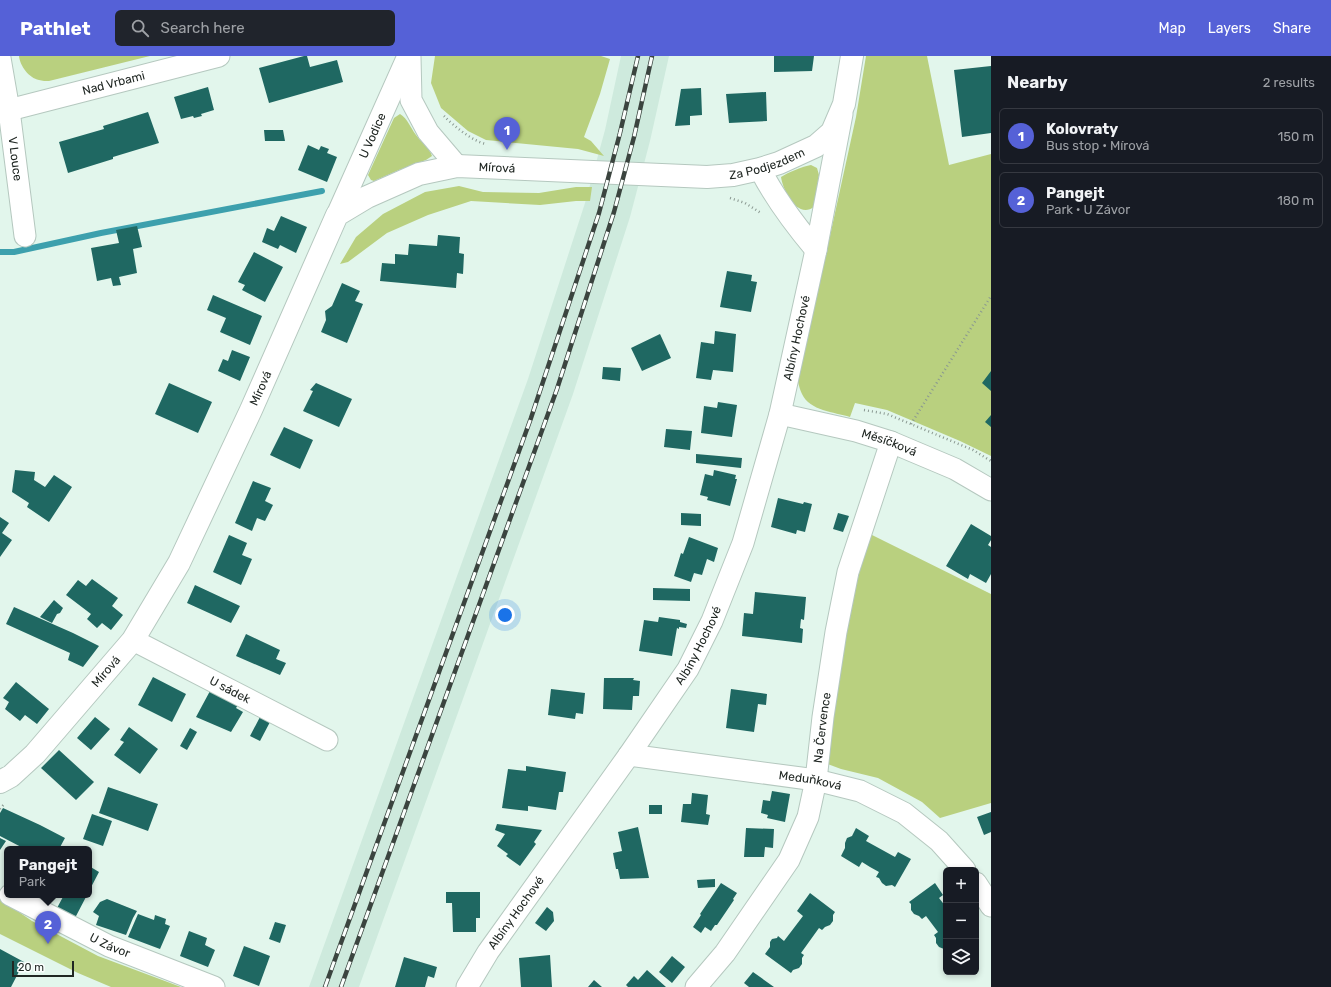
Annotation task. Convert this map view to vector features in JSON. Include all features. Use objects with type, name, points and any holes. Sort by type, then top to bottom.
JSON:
[{"type":"street","name":"Nad Vrbami","points":[[9,110],[219,56]]},
{"type":"street","points":[[409,56],[411,100],[428,132],[457,166]]},
{"type":"street","name":"U Vodice","points":[[337,215],[409,56]]},
{"type":"street","name":"Za Podjezdem","points":[[615,174],[707,177],[733,175],[779,163],[816,146],[832,132],[844,104],[852,56]]},
{"type":"street","name":"V Louce","points":[[0,58],[9,110],[25,236]]},
{"type":"street","name":"Albíny Hochové","points":[[467,987],[488,952],[629,755],[688,669],[712,621],[743,543],[780,414],[816,250],[844,104]]},
{"type":"street","name":"Mírová","points":[[4,791],[11,776],[35,754],[134,640],[179,563],[251,410],[337,215],[367,197],[419,174],[457,166],[615,174]]},
{"type":"street","points":[[760,169],[769,187],[798,228],[816,250]]},
{"type":"street","name":"Měsíčková","points":[[780,414],[856,431],[891,442],[955,469],[991,490]]},
{"type":"street","name":"Na Července","points":[[696,987],[725,953],[789,860],[808,817],[816,780],[823,717],[836,632],[848,572],[891,442]]},
{"type":"street","name":"U sádek","points":[[134,640],[327,740]]},
{"type":"street","name":"Meduňková","points":[[629,755],[816,780],[860,791],[904,813],[939,841],[961,867]]},
{"type":"street","points":[[979,888],[991,906]]},
{"type":"street","name":"U Závor","points":[[16,898],[109,946],[214,987]]},
{"type":"path","points":[[442,114],[452,124],[466,134],[484,144],[491,144]]},
{"type":"path","points":[[726,197],[745,204],[761,213],[766,219]]},
{"type":"path","points":[[911,424],[991,296]]},
{"type":"path","points":[[0,803],[4,791]]},
{"type":"shaded area","points":[[621,56],[669,56],[650,141],[630,217],[573,394],[359,987],[309,987],[528,379],[585,203],[605,130]]},
{"type":"green space","points":[[19,56],[150,56],[49,81],[41,81],[32,77],[26,71],[21,64]]},
{"type":"green space","points":[[435,56],[601,56],[610,59],[600,94],[584,137],[591,141],[604,156],[578,149],[486,140],[468,131],[441,108],[431,83]]},
{"type":"green space","points":[[866,56],[927,56],[949,165],[991,154],[991,456],[887,410],[855,403],[850,417],[823,410],[806,400],[802,394],[798,382],[856,117]]},
{"type":"green space","points":[[400,114],[407,121],[432,156],[426,160],[374,181],[371,180],[368,175],[394,118]]},
{"type":"green space","points":[[811,165],[817,168],[819,175],[814,207],[808,210],[802,209],[792,202],[782,183],[781,177],[795,170]]},
{"type":"green space","points":[[459,186],[483,192],[539,193],[576,187],[592,187],[590,201],[540,205],[471,201],[428,215],[387,233],[348,262],[340,264],[356,237],[383,214],[425,192]]},
{"type":"green space","points":[[870,534],[991,594],[991,803],[940,818],[922,802],[878,778],[841,769],[825,763],[840,643]]},
{"type":"green space","points":[[0,899],[32,921],[98,956],[181,987],[111,987],[78,973],[0,934]]},
{"type":"building","points":[[307,56],[310,67],[337,60],[343,82],[269,103],[259,68]]},
{"type":"building","points":[[774,56],[814,56],[812,71],[774,72]]},
{"type":"building","points":[[991,66],[991,133],[962,137],[954,70]]},
{"type":"building","points":[[208,87],[214,110],[201,114],[202,116],[194,118],[193,116],[181,119],[174,97]]},
{"type":"building","points":[[701,88],[702,115],[690,116],[690,125],[675,126],[681,89]]},
{"type":"building","points":[[766,92],[767,121],[729,123],[726,94]]},
{"type":"building","points":[[148,112],[159,143],[68,173],[59,142],[104,129],[103,126]]},
{"type":"building","points":[[264,130],[283,130],[285,141],[265,141]]},
{"type":"building","points":[[308,145],[319,150],[321,146],[329,149],[327,153],[337,157],[327,182],[298,170]]},
{"type":"building","points":[[281,216],[307,227],[296,253],[280,245],[278,249],[262,242],[267,228],[274,231]]},
{"type":"building","points":[[137,226],[142,247],[133,249],[137,273],[119,277],[121,285],[113,286],[111,278],[97,281],[91,248],[119,243],[116,230]]},
{"type":"building","points":[[438,235],[460,237],[459,253],[464,254],[463,274],[457,273],[456,288],[380,281],[382,263],[395,264],[395,254],[408,255],[409,244],[437,246]]},
{"type":"building","points":[[254,252],[283,267],[265,302],[242,290],[245,285],[238,282]]},
{"type":"building","points":[[727,271],[752,275],[751,281],[757,282],[751,312],[720,307]]},
{"type":"building","points":[[342,283],[360,291],[355,301],[363,304],[347,343],[321,332],[326,320],[325,311],[332,306]]},
{"type":"building","points":[[213,295],[262,316],[250,345],[220,332],[226,318],[207,310]]},
{"type":"building","points":[[715,331],[736,334],[733,372],[713,370],[711,380],[696,378],[701,342],[714,344]]},
{"type":"building","points":[[660,334],[671,358],[642,371],[631,348]]},
{"type":"building","points":[[232,350],[250,357],[240,381],[218,371],[223,359],[228,361]]},
{"type":"building","points":[[603,367],[621,368],[620,381],[602,379]]},
{"type":"building","points":[[991,371],[991,391],[982,383]]},
{"type":"building","points":[[169,383],[212,402],[198,433],[155,414]]},
{"type":"building","points":[[316,383],[352,399],[339,427],[303,411],[313,391],[310,390]]},
{"type":"building","points":[[718,402],[737,405],[732,437],[701,433],[704,406],[717,408]]},
{"type":"building","points":[[991,415],[991,427],[985,422]]},
{"type":"building","points":[[284,427],[313,440],[300,469],[270,455]]},
{"type":"building","points":[[666,429],[692,431],[690,450],[664,447]]},
{"type":"building","points":[[696,454],[742,458],[741,468],[696,463]]},
{"type":"building","points":[[15,470],[35,472],[34,480],[45,487],[54,475],[72,487],[49,522],[27,507],[29,503],[12,492]]},
{"type":"building","points":[[714,470],[736,475],[735,479],[737,479],[730,506],[707,500],[708,497],[700,495],[705,474],[713,476]]},
{"type":"building","points":[[253,481],[271,488],[265,501],[273,505],[265,521],[257,518],[252,531],[235,523]]},
{"type":"building","points":[[778,498],[803,504],[804,502],[812,504],[805,532],[797,530],[796,534],[771,527]]},
{"type":"building","points":[[681,513],[701,514],[701,526],[681,525]]},
{"type":"building","points":[[838,513],[849,516],[843,532],[833,529]]},
{"type":"building","points":[[0,517],[9,523],[2,533],[12,540],[0,557]]},
{"type":"building","points":[[971,524],[991,536],[991,540],[988,545],[991,547],[991,574],[986,583],[970,574],[968,579],[946,566]]},
{"type":"building","points":[[229,535],[247,543],[242,555],[252,559],[241,585],[213,572]]},
{"type":"building","points":[[689,537],[718,548],[714,562],[707,559],[702,575],[694,573],[691,582],[674,576],[681,553],[683,554]]},
{"type":"building","points":[[92,579],[118,598],[112,606],[123,615],[111,630],[102,623],[97,628],[87,619],[91,614],[66,595],[78,580],[86,586]]},
{"type":"building","points":[[195,585],[240,606],[231,623],[187,603]]},
{"type":"building","points":[[653,588],[690,589],[690,601],[653,600]]},
{"type":"building","points":[[755,592],[806,597],[804,620],[801,619],[800,628],[803,629],[802,643],[742,636],[744,613],[753,614]]},
{"type":"building","points":[[54,600],[63,608],[60,613],[57,614],[52,623],[40,617]]},
{"type":"building","points":[[14,607],[99,646],[83,667],[68,660],[70,653],[6,624]]},
{"type":"building","points":[[659,617],[680,620],[680,622],[687,624],[686,628],[677,628],[672,656],[639,651],[644,620],[658,622]]},
{"type":"building","points":[[246,634],[280,650],[276,659],[286,663],[280,675],[236,656]]},
{"type":"building","points":[[153,677],[186,694],[172,722],[138,705]]},
{"type":"building","points":[[604,678],[634,678],[633,680],[640,681],[639,696],[633,696],[632,710],[603,709]]},
{"type":"building","points":[[16,682],[49,709],[37,724],[25,715],[20,721],[5,709],[9,702],[3,698]]},
{"type":"building","points":[[551,689],[585,693],[583,714],[576,713],[575,719],[548,715]]},
{"type":"building","points":[[731,689],[767,694],[766,705],[758,704],[754,732],[726,728]]},
{"type":"building","points":[[210,691],[238,705],[236,708],[243,712],[231,732],[196,717]]},
{"type":"building","points":[[95,717],[110,729],[91,750],[77,738]]},
{"type":"building","points":[[260,717],[270,722],[260,741],[250,736]]},
{"type":"building","points":[[129,727],[158,749],[140,774],[114,755],[124,742],[120,740]]},
{"type":"building","points":[[190,728],[197,732],[187,750],[180,746]]},
{"type":"building","points":[[59,750],[94,782],[76,800],[41,768]]},
{"type":"building","points":[[526,766],[566,772],[563,792],[559,792],[556,810],[528,806],[528,811],[502,808],[508,769],[526,771]]},
{"type":"building","points":[[108,787],[158,804],[148,831],[99,813]]},
{"type":"building","points":[[772,791],[790,794],[785,822],[767,818],[768,815],[761,813],[763,800],[770,801]]},
{"type":"building","points":[[692,793],[708,795],[706,814],[710,815],[708,825],[681,822],[683,804],[691,804]]},
{"type":"building","points":[[649,805],[662,805],[662,814],[649,814]]},
{"type":"building","points":[[3,808],[65,838],[61,846],[19,846],[0,836],[0,813]]},
{"type":"building","points":[[991,812],[991,832],[984,835],[977,817]]},
{"type":"building","points":[[92,814],[112,821],[103,846],[83,839]]},
{"type":"building","points":[[497,824],[542,830],[534,842],[536,844],[520,866],[506,856],[508,854],[497,846],[505,834],[495,830]]},
{"type":"building","points":[[638,827],[649,878],[620,879],[618,869],[616,869],[613,853],[622,851],[618,832]]},
{"type":"building","points":[[746,828],[774,829],[773,848],[765,847],[764,857],[744,857]]},
{"type":"building","points":[[856,828],[869,836],[866,841],[895,857],[898,852],[911,859],[895,887],[892,885],[886,886],[882,883],[879,878],[876,877],[879,872],[862,862],[859,867],[841,856],[845,848],[847,838],[852,836]]},
{"type":"building","points":[[0,838],[6,841],[0,850]]},
{"type":"building","points":[[92,868],[99,872],[92,885]]},
{"type":"building","points":[[715,879],[715,887],[698,888],[697,880]]},
{"type":"building","points":[[721,883],[737,893],[717,925],[715,925],[711,931],[705,927],[701,933],[693,927]]},
{"type":"building","points":[[935,883],[943,895],[939,898],[943,903],[943,949],[939,947],[936,943],[936,938],[934,935],[938,932],[926,916],[922,919],[914,914],[911,910],[911,904],[909,902]]},
{"type":"building","points":[[446,892],[480,892],[480,918],[476,918],[476,932],[453,932],[452,903],[446,903]]},
{"type":"building","points":[[810,893],[835,912],[833,915],[833,921],[822,930],[819,928],[801,953],[804,955],[802,958],[802,964],[791,973],[765,954],[770,947],[770,942],[772,939],[777,938],[778,936],[784,941],[803,916],[797,911]]},
{"type":"building","points":[[62,898],[85,898],[75,918],[57,908]]},
{"type":"building","points":[[107,899],[137,911],[126,935],[96,925],[99,916],[93,912],[100,902]]},
{"type":"building","points":[[547,907],[553,912],[554,921],[546,931],[535,923]]},
{"type":"building","points":[[138,914],[154,920],[155,915],[166,919],[165,924],[170,926],[160,949],[128,937]]},
{"type":"building","points":[[275,922],[286,925],[280,943],[269,939]]},
{"type":"building","points":[[189,931],[207,938],[205,945],[215,950],[208,967],[180,956]]},
{"type":"building","points":[[244,946],[270,956],[259,986],[233,976]]},
{"type":"building","points":[[0,949],[24,962],[11,987],[0,987]]},
{"type":"building","points":[[550,955],[552,987],[521,987],[519,958]]},
{"type":"building","points":[[672,956],[685,967],[672,983],[659,972]]},
{"type":"building","points":[[404,957],[437,967],[434,978],[428,976],[425,987],[395,987]]},
{"type":"building","points":[[647,970],[666,987],[628,987],[626,985],[634,976],[638,980]]},
{"type":"building","points":[[753,972],[774,987],[749,987],[744,983]]},
{"type":"building","points":[[594,980],[602,987],[588,987]]},
{"type":"waterway","points":[[0,252],[14,252],[101,233],[322,191]]},
{"type":"railway","points":[[325,987],[531,418],[599,213],[638,56]]},
{"type":"railway","points":[[341,987],[557,389],[614,212],[634,137],[652,56]]},
{"type":"place","name":"Kolovraty","points":[[507,150]]},
{"type":"place","name":"Pangejt","points":[[48,944]]}]
